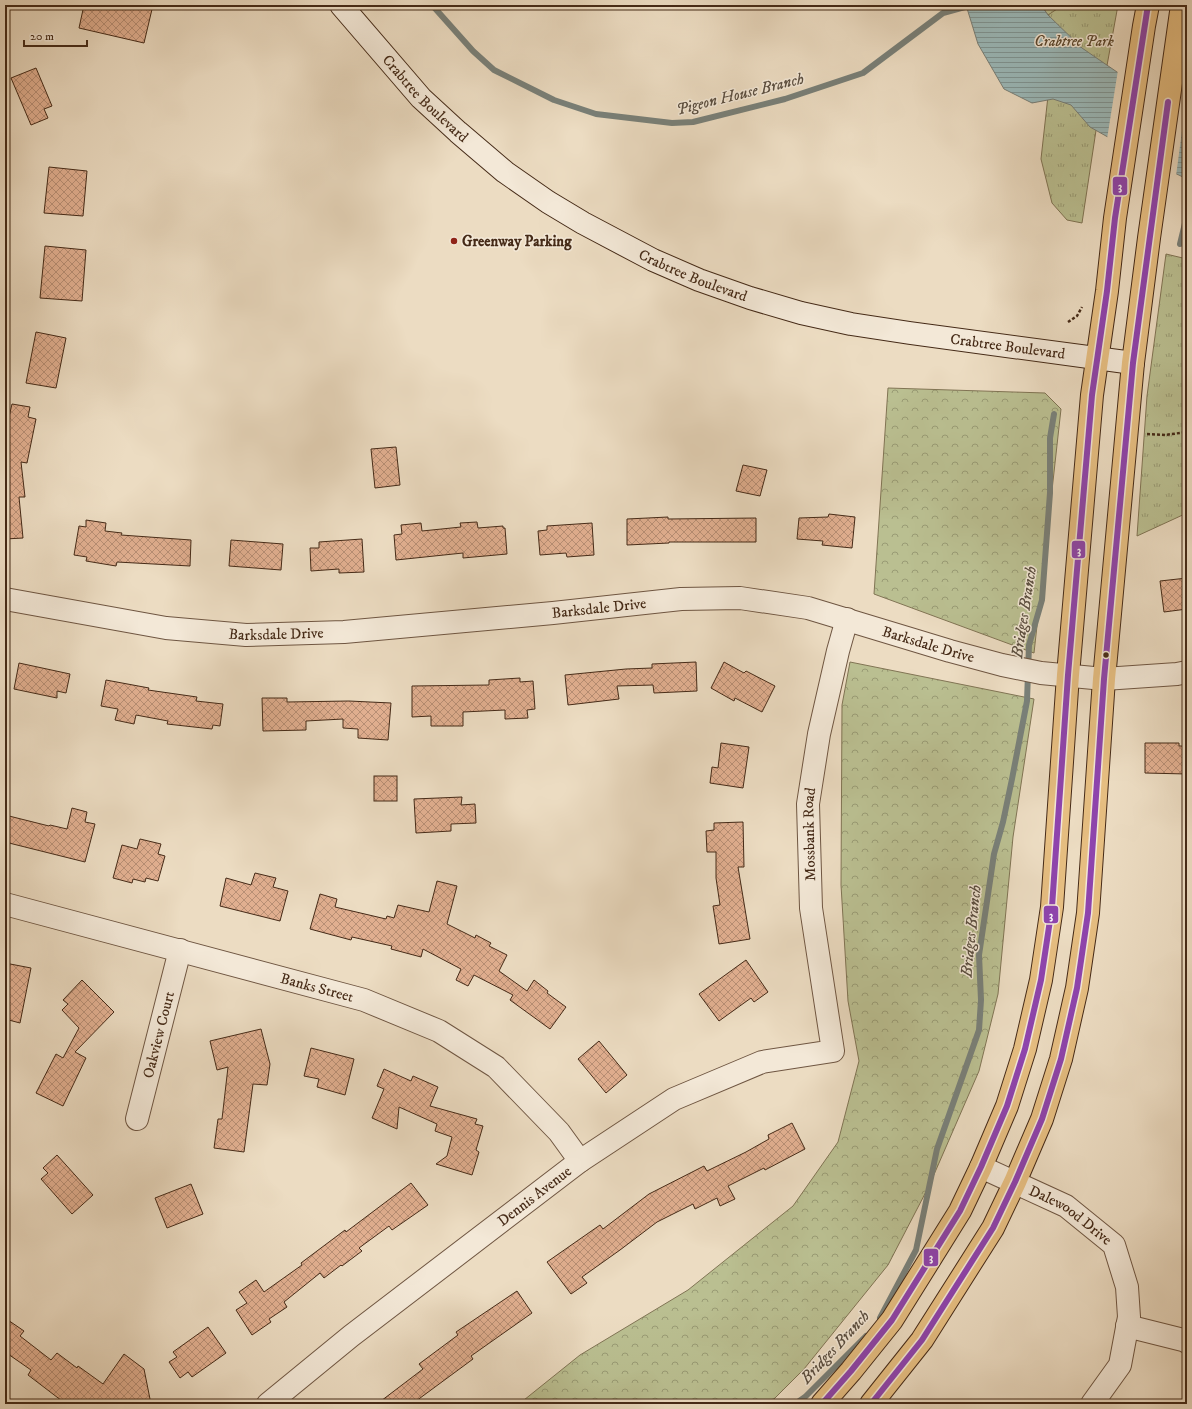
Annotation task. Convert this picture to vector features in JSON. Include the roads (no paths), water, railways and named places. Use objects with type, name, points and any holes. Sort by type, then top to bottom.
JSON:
[{"type":"main road","points":[[822,1404],[852,1371],[892,1320],[960,1211],[1007,1106],[1025,1049],[1041,980],[1052,907],[1068,676],[1096,358],[1107,291],[1115,218],[1148,5]]},
{"type":"main road","points":[[871,1404],[922,1340],[993,1228],[1015,1182],[1042,1119],[1061,1059],[1077,988],[1088,913],[1104,679],[1134,363],[1149,238],[1182,5]]},
{"type":"street","name":"Crabtree Boulevard","points":[[341,5],[421,98],[505,172],[548,202],[582,223],[653,260],[699,280],[750,298],[851,324],[910,334],[1134,363]]},
{"type":"street","name":"Barksdale Drive","points":[[5,599],[166,628],[246,635],[344,632],[553,613],[681,599],[740,598],[808,608],[950,651],[1002,665],[1041,673],[1104,679],[1187,672]]},
{"type":"street","name":"Mossbank Road","points":[[833,1051],[812,908],[808,804],[819,734],[847,619]]},
{"type":"street","name":"Banks Street","points":[[5,904],[364,1000],[439,1031],[496,1067],[559,1132],[580,1161]]},
{"type":"street","name":"Oakview Court","points":[[137,1119],[180,950]]},
{"type":"street","name":"Dennis Avenue","points":[[268,1404],[351,1336],[580,1161],[674,1099],[762,1062],[833,1051]]},
{"type":"street","name":"Dalewood Drive","points":[[981,1167],[1066,1206],[1114,1245],[1127,1287],[1129,1317],[1120,1365],[1092,1404]]},
{"type":"street","points":[[1127,1326],[1187,1342]]},
{"type":"water","points":[[966,5],[1041,5],[1048,15],[1082,48],[1187,120],[1187,179],[1154,163],[1090,127],[1071,105],[1053,99],[1032,103],[1004,89],[978,44]]},
{"type":"waterway","name":"Pigeon House Branch","points":[[432,5],[473,51],[494,70],[554,100],[596,114],[672,123],[693,122],[785,99],[863,73],[943,13],[972,5]]},
{"type":"waterway","name":"Bridges Branch","points":[[1180,244],[1187,215]]},
{"type":"waterway","name":"Bridges Branch","points":[[880,1318],[916,1250],[937,1149],[979,1030],[981,1000],[979,955],[994,854],[1003,822],[1027,701],[1029,645],[1042,600],[1050,493],[1050,438],[1054,414]]},
{"type":"waterway","name":"Bridges Branch","points":[[795,1404],[805,1397],[866,1336]]},
{"type":"place","name":"Greenway Parking","points":[[454,241]]},
{"type":"park label","name":"Crabtree Park","points":[[1074,41]]}]
